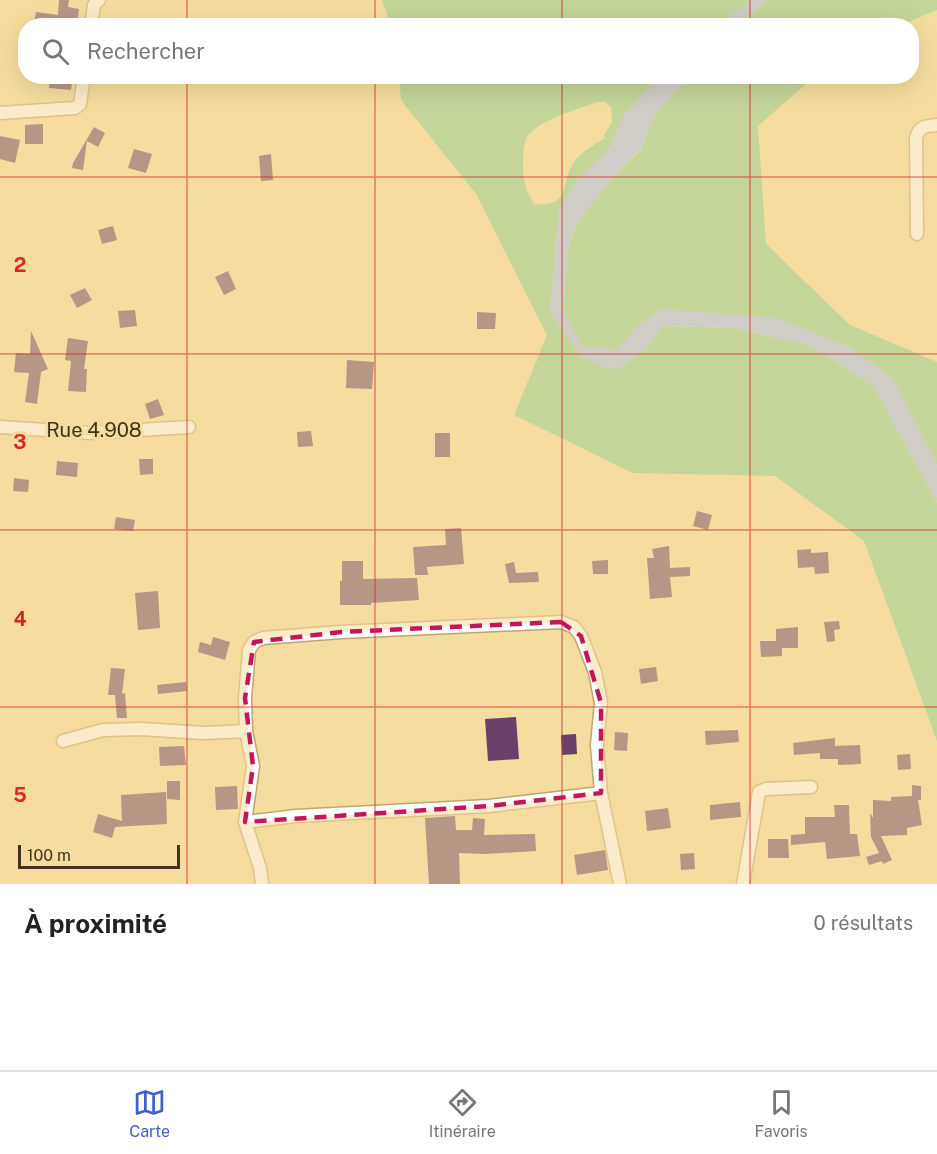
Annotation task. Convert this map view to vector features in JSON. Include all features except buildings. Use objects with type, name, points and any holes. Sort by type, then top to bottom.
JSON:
[{"type":"street","points":[[92,18],[94,5],[99,0]]},
{"type":"street","points":[[0,113],[75,108],[80,104],[83,84]]},
{"type":"street","points":[[917,234],[917,131],[922,127],[937,125]]},
{"type":"street","name":"Rue 4.908","points":[[0,427],[90,433],[189,427]]},
{"type":"street","points":[[262,884],[260,868],[245,822],[253,766],[246,731],[244,698],[249,650],[254,642],[263,639],[375,630],[561,622],[574,627],[581,636],[595,672],[601,703],[597,745],[601,793],[620,884]]},
{"type":"street","points":[[63,741],[103,730],[141,729],[204,733],[246,731]]},
{"type":"street","points":[[743,884],[759,792],[766,789],[811,787]]},
{"type":"street","points":[[245,822],[296,816],[489,806],[601,793]]},
{"type":"highlighted area","points":[[561,622],[581,636],[601,703],[601,793],[489,806],[245,822],[253,766],[245,698],[254,642],[341,632]]},
{"type":"green space","points":[[382,0],[752,0],[728,18],[388,18]]},
{"type":"green space","points":[[766,0],[937,0],[937,10],[918,18],[747,18]]},
{"type":"green space","points":[[400,84],[654,84],[625,114],[606,153],[579,178],[559,209],[550,312],[582,357],[617,369],[647,348],[662,326],[730,328],[807,344],[873,385],[937,503],[937,741],[864,541],[775,476],[633,473],[514,415],[547,335],[476,194],[401,100]],"holes":[[[597,102],[605,102],[611,107],[612,122],[604,135],[605,138],[577,158],[571,167],[561,197],[547,204],[534,204],[527,190],[524,176],[524,151],[527,137],[540,125]]]},
{"type":"green space","points":[[682,84],[806,84],[758,126],[766,244],[850,325],[937,362],[937,465],[893,378],[846,345],[693,313],[662,309],[640,324],[617,350],[582,347],[563,311],[568,248],[579,220],[613,178],[641,150],[654,116]]},
{"type":"water","points":[[752,0],[766,0],[747,18],[727,18]]},
{"type":"water","points":[[653,84],[682,84],[654,116],[641,149],[613,178],[579,220],[568,248],[563,311],[582,346],[617,350],[640,324],[662,309],[776,318],[846,345],[893,378],[937,465],[937,503],[873,385],[807,344],[730,328],[663,326],[647,348],[617,369],[606,368],[582,357],[550,312],[559,209],[579,178],[606,153],[625,114]]}]
